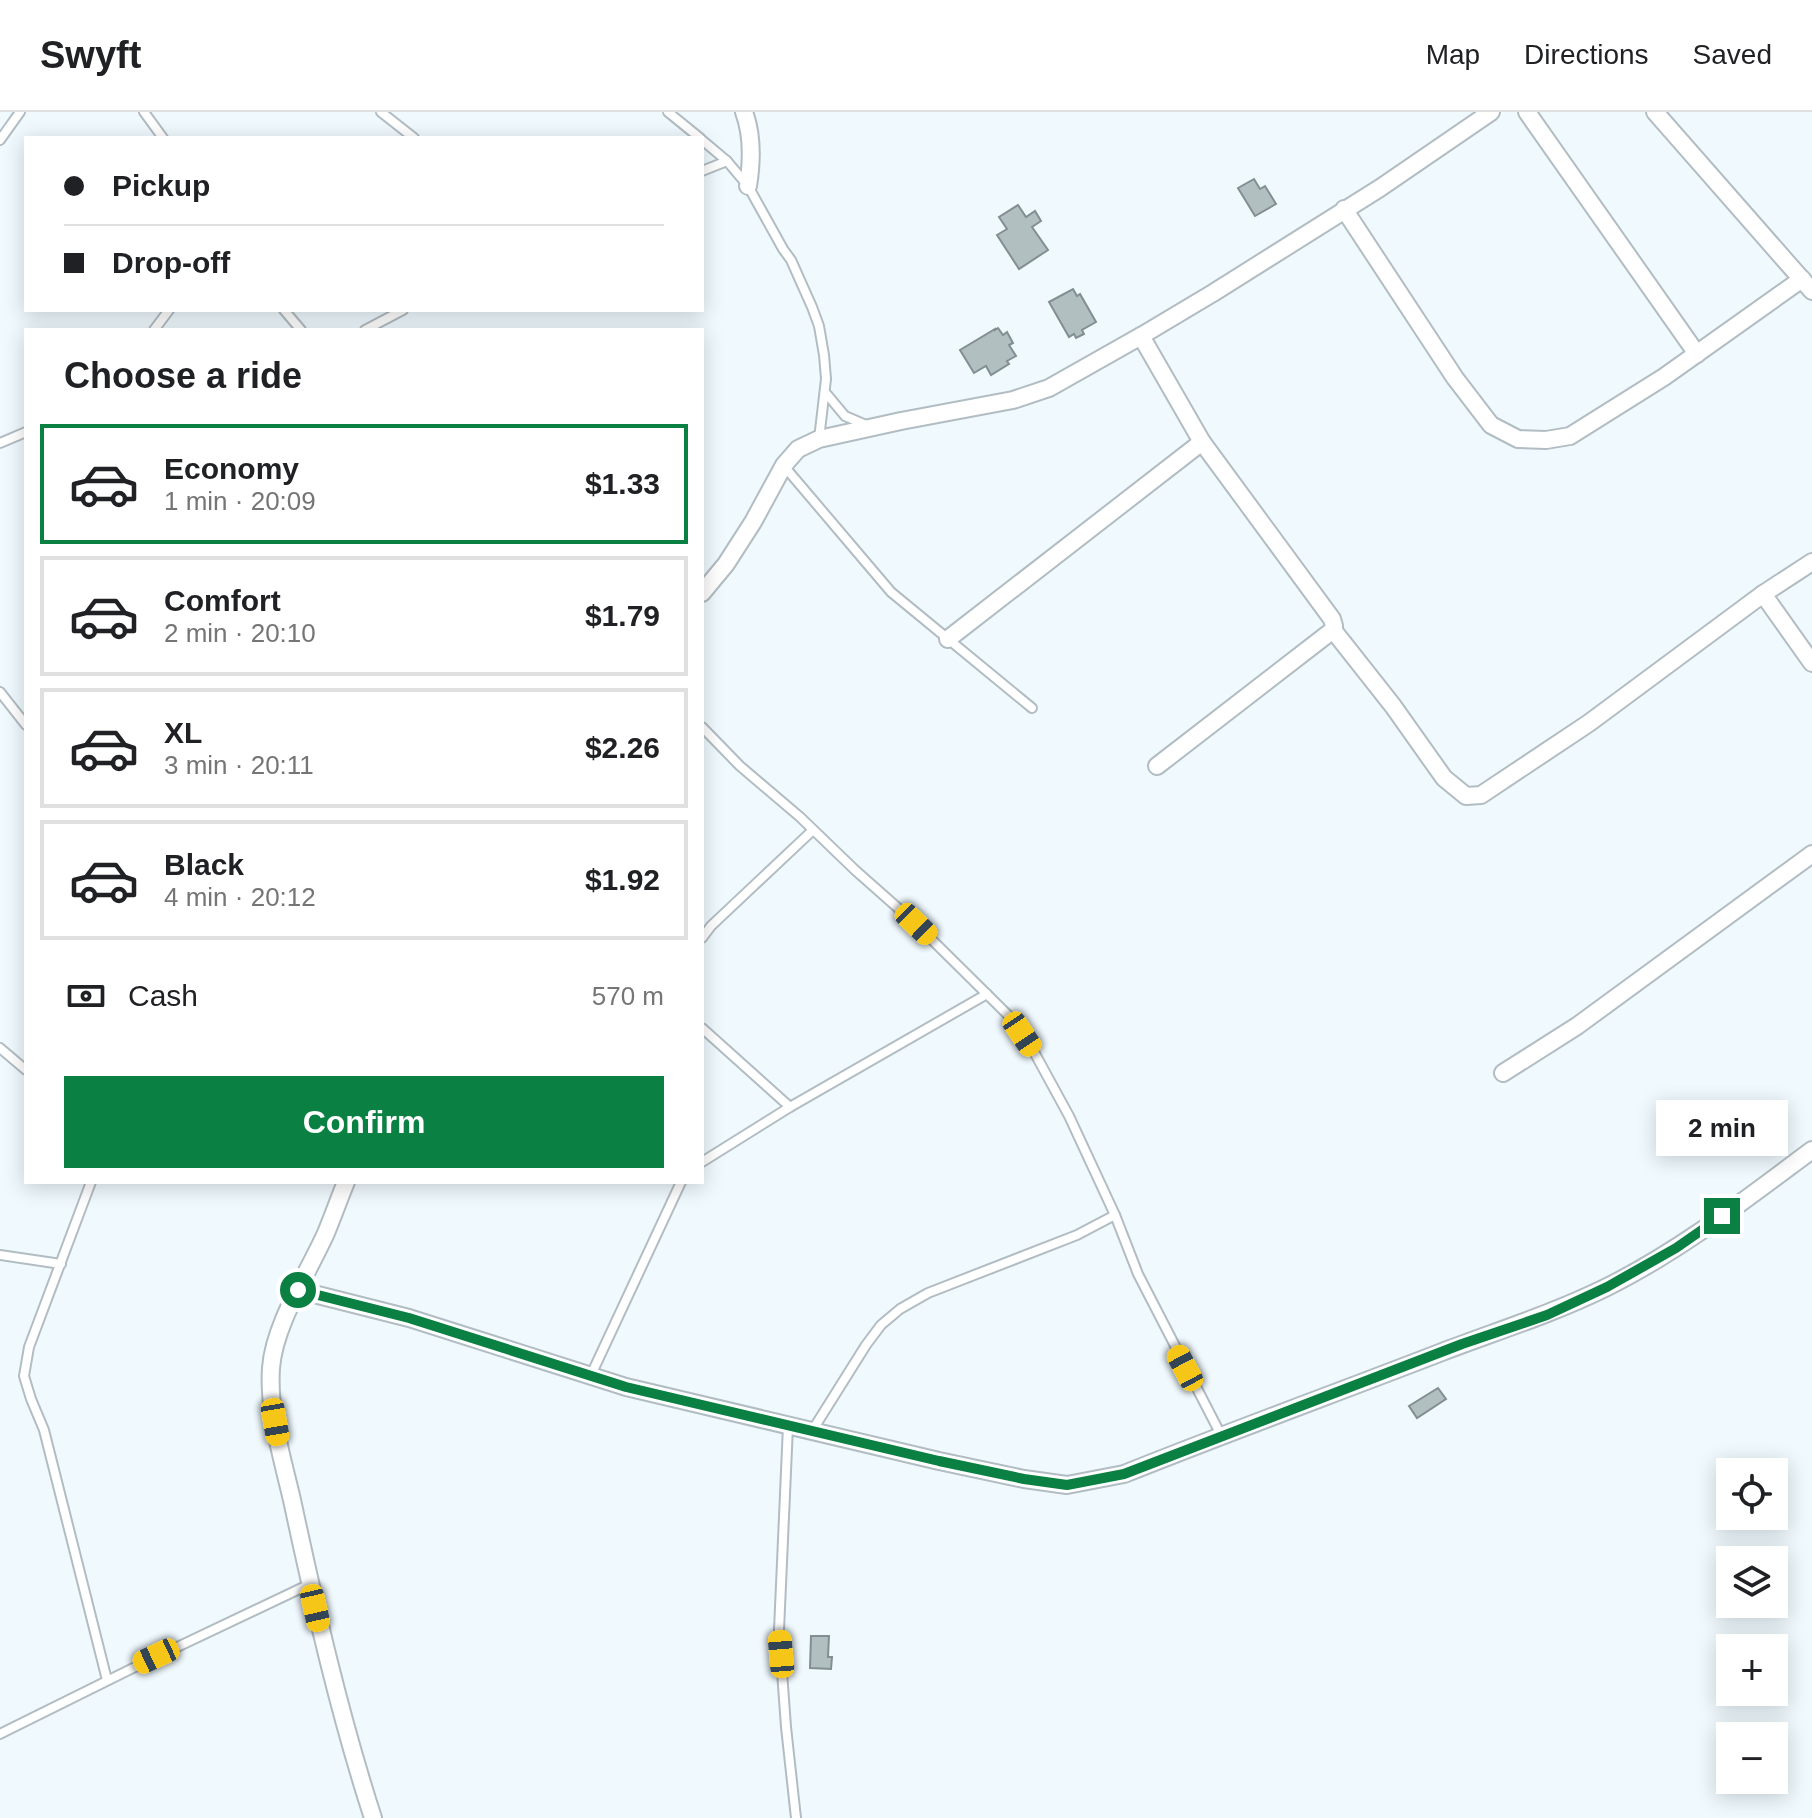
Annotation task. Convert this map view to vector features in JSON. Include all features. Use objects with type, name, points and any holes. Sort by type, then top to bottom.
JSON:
[{"type":"street","points":[[744,112],[752,161],[748,186]]},
{"type":"street","points":[[704,591],[726,564],[784,465],[798,449],[819,439],[1013,400],[1049,388],[1141,336],[1416,164],[1491,112]]},
{"type":"street","points":[[1527,112],[1697,354]]},
{"type":"street","points":[[1344,209],[1455,378],[1491,425],[1518,439],[1546,440],[1570,436],[1807,285],[1655,112]]},
{"type":"street","points":[[1141,336],[1202,442],[1332,619],[1333,630],[1444,778],[1466,796],[1481,795],[1589,723],[1763,594],[1812,562]]},
{"type":"street","points":[[948,639],[1202,442]]},
{"type":"street","points":[[1763,594],[1812,663]]},
{"type":"street","points":[[1157,766],[1333,630]]},
{"type":"street","points":[[1503,1073],[1577,1026],[1812,854]]},
{"type":"street","points":[[298,1290],[409,1318],[626,1387],[812,1432],[1024,1479],[1067,1485],[1124,1474],[1547,1315],[1607,1287],[1676,1248],[1812,1150]]},
{"type":"street","points":[[345,1184],[281,1330],[271,1366],[271,1399],[327,1657],[373,1818]]},
{"type":"lane","points":[[0,140],[20,112]]},
{"type":"lane","points":[[144,112],[162,136]]},
{"type":"lane","points":[[381,112],[411,136]]},
{"type":"lane","points":[[668,112],[697,136]]},
{"type":"lane","points":[[704,142],[727,161],[748,186],[791,260],[812,307],[819,326],[826,379],[819,439]]},
{"type":"lane","points":[[704,170],[727,161]]},
{"type":"lane","points":[[286,312],[299,328]]},
{"type":"lane","points":[[369,328],[399,312]]},
{"type":"lane","points":[[824,391],[845,416],[872,428]]},
{"type":"lane","points":[[0,443],[24,433]]},
{"type":"lane","points":[[784,465],[891,592],[1032,708]]},
{"type":"lane","points":[[0,692],[24,722]]},
{"type":"lane","points":[[704,729],[740,766],[916,924],[1011,1018],[1033,1050],[1069,1116],[1115,1215],[1138,1274],[1221,1435]]},
{"type":"lane","points":[[704,935],[813,830]]},
{"type":"lane","points":[[704,1161],[790,1107],[987,994]]},
{"type":"lane","points":[[704,1030],[790,1107]]},
{"type":"lane","points":[[0,1048],[24,1068]]},
{"type":"lane","points":[[90,1184],[29,1347],[24,1376],[44,1430],[107,1680]]},
{"type":"lane","points":[[591,1375],[680,1184]]},
{"type":"lane","points":[[812,1432],[866,1345],[881,1325],[900,1309],[928,1293],[1077,1235],[1115,1215]]},
{"type":"lane","points":[[0,1255],[61,1264]]},
{"type":"lane","points":[[788,1426],[779,1630],[796,1818]]},
{"type":"lane","points":[[0,1734],[310,1584]]},
{"type":"building","points":[[1254,179],[1260,189],[1265,186],[1276,204],[1255,216],[1238,188]]},
{"type":"building","points":[[1018,205],[1026,217],[1035,211],[1041,221],[1032,227],[1048,250],[1019,269],[997,235],[1007,229],[999,217]]},
{"type":"building","points":[[1073,289],[1077,296],[1080,294],[1096,322],[1082,330],[1084,334],[1076,338],[1074,334],[1069,337],[1049,302]]},
{"type":"building","points":[[998,328],[1003,335],[1007,332],[1013,343],[1009,345],[1016,356],[991,375],[986,366],[974,373],[960,350]]},
{"type":"building","points":[[1438,1388],[1446,1399],[1417,1418],[1409,1406]]},
{"type":"building","points":[[811,1636],[829,1636],[831,1669],[810,1668]]},
{"type":"route","points":[[298,1290],[409,1318],[626,1387],[939,1461],[1067,1485],[1124,1474],[1462,1344],[1547,1315],[1607,1287],[1676,1248],[1722,1216]]}]
